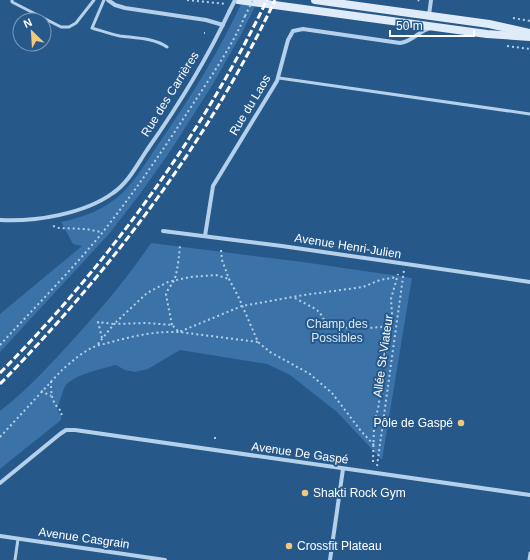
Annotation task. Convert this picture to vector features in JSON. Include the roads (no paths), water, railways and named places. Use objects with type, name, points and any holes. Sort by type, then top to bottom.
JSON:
[{"type":"main road","points":[[237,0],[487,34],[530,37]]},
{"type":"main road","points":[[315,0],[489,24],[530,33]]},
{"type":"street","points":[[108,0],[115,6],[124,8],[206,20],[223,25]]},
{"type":"street","name":"Rue des Carrières","points":[[0,220],[25,221],[59,215],[95,203],[113,193],[125,182],[172,114],[196,76],[229,12],[237,0]]},
{"type":"street","points":[[429,15],[431,0]]},
{"type":"street","name":"Rue du Laos","points":[[205,236],[213,186],[279,78],[291,33],[295,30],[303,29],[400,43],[407,42],[423,31],[435,27]]},
{"type":"street","name":"Avenue Henri-Julien","points":[[163,231],[282,246],[530,282]]},
{"type":"street","name":"Avenue De Gaspé","points":[[0,483],[66,430],[83,431],[530,495]]},
{"type":"street","points":[[330,560],[343,469]]},
{"type":"street","name":"Avenue Casgrain","points":[[0,536],[165,560]]},
{"type":"lane","points":[[12,0],[12,2],[61,26],[69,27],[76,23],[94,0]]},
{"type":"lane","points":[[104,0],[92,28],[118,36],[147,40],[167,47]]},
{"type":"lane","points":[[279,78],[530,114]]},
{"type":"lane","points":[[15,560],[18,539]]},
{"type":"lane","points":[[529,560],[530,553]]},
{"type":"railway","points":[[0,373],[78,288],[149,197],[182,150],[212,101],[241,51],[267,0]]},
{"type":"railway","points":[[0,384],[80,297],[118,251],[154,203],[188,154],[219,104],[248,53],[275,0]]},
{"type":"place","name":"Pôle de Gaspé","points":[[461,423]]},
{"type":"place","name":"Shakti Rock Gym","points":[[305,493]]},
{"type":"place","name":"Crossfit Plateau","points":[[289,546]]},
{"type":"park label","name":"Champ des Possibles","points":[[337,331]]}]
